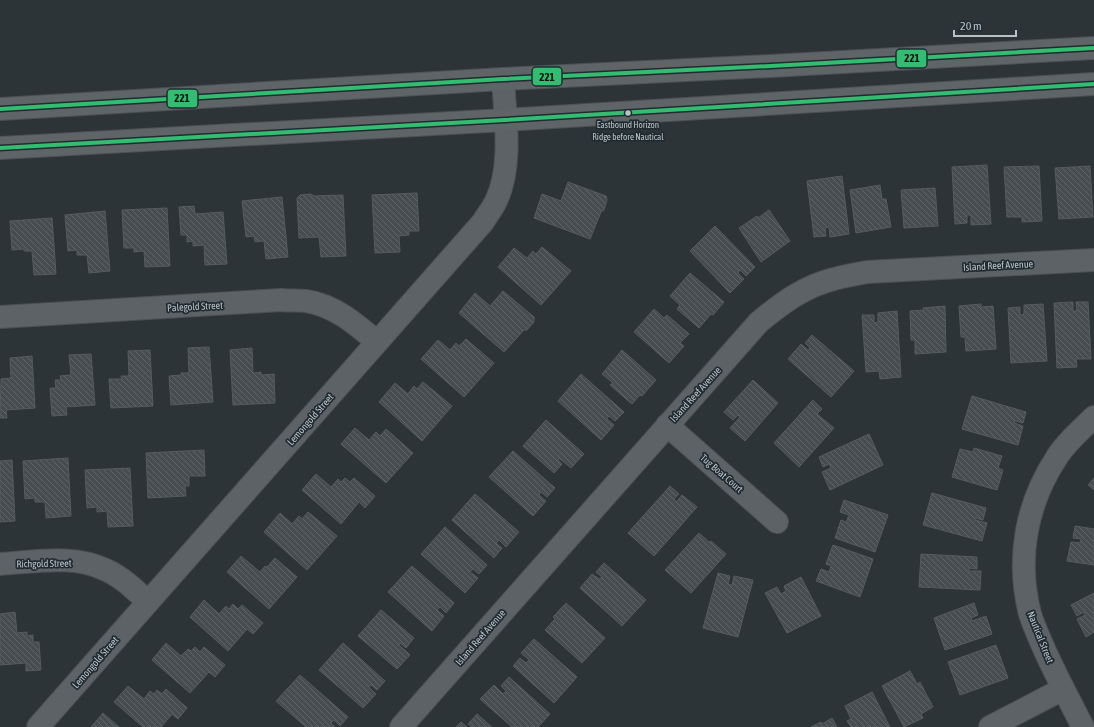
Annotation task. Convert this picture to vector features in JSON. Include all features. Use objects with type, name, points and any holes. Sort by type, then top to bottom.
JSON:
[{"type":"main road","points":[[0,110],[503,79],[1094,48]]},
{"type":"main road","points":[[0,148],[505,120],[1094,84]]},
{"type":"street","name":"Lemongold Street","points":[[38,727],[483,222],[496,201],[503,183],[507,162],[503,79]]},
{"type":"street","name":"Island Reef Avenue","points":[[401,727],[759,322],[780,304],[804,290],[819,284],[833,279],[867,272],[1094,260]]},
{"type":"street","name":"Palegold Street","points":[[0,317],[281,300],[306,301],[334,310],[355,323],[377,342]]},
{"type":"street","name":"Nautical Street","points":[[1083,727],[1063,689],[1031,615],[1025,590],[1024,565],[1025,539],[1031,511],[1041,485],[1058,456],[1094,417]]},
{"type":"street","name":"Tug Boat Court","points":[[667,425],[776,522]]},
{"type":"street","name":"Richgold Street","points":[[0,564],[72,561],[88,564],[106,570],[119,578],[148,602]]},
{"type":"street","points":[[990,727],[1063,689]]},
{"type":"building","points":[[987,165],[991,224],[971,225],[971,215],[967,215],[967,223],[955,224],[952,167]]},
{"type":"building","points":[[1039,166],[1042,221],[1022,222],[1022,217],[1007,217],[1004,167]]},
{"type":"building","points":[[1090,166],[1093,217],[1059,219],[1055,168]]},
{"type":"building","points":[[842,176],[849,234],[830,237],[829,227],[825,228],[826,236],[814,237],[807,181]]},
{"type":"building","points":[[568,182],[606,196],[607,200],[604,210],[601,212],[590,239],[534,218],[542,194],[561,201]]},
{"type":"building","points":[[880,185],[882,199],[886,199],[891,227],[856,233],[850,190]]},
{"type":"building","points":[[935,188],[938,226],[904,228],[901,190]]},
{"type":"building","points":[[417,193],[419,231],[409,231],[409,235],[399,236],[400,252],[375,253],[372,195]]},
{"type":"building","points":[[311,194],[314,196],[343,195],[346,256],[321,257],[319,237],[299,238],[297,198],[300,195]]},
{"type":"building","points":[[282,197],[288,257],[266,259],[264,241],[255,242],[254,236],[246,237],[242,201]]},
{"type":"building","points":[[194,206],[195,214],[223,212],[227,264],[205,265],[204,245],[193,246],[193,241],[187,242],[187,235],[181,235],[179,207]]},
{"type":"building","points":[[167,208],[170,266],[145,267],[144,251],[134,252],[134,248],[124,248],[122,210]]},
{"type":"building","points":[[769,210],[790,241],[761,262],[739,228],[757,216],[758,218]]},
{"type":"building","points":[[105,211],[110,271],[89,273],[87,255],[77,255],[77,250],[68,251],[65,215]]},
{"type":"building","points":[[52,218],[56,274],[34,275],[32,251],[24,251],[24,249],[12,250],[10,221]]},
{"type":"building","points":[[715,226],[755,267],[746,276],[740,270],[738,273],[744,279],[730,293],[690,251]]},
{"type":"building","points":[[542,247],[571,271],[541,305],[498,267],[514,248],[527,258],[533,251],[536,254]]},
{"type":"building","points":[[690,273],[724,302],[699,328],[677,309],[680,305],[670,296]]},
{"type":"building","points":[[503,291],[534,317],[534,322],[527,330],[524,330],[504,352],[459,313],[475,293],[490,306]]},
{"type":"building","points":[[1073,302],[1073,311],[1077,311],[1076,302],[1088,302],[1091,359],[1076,359],[1077,367],[1057,368],[1054,303]]},
{"type":"building","points":[[981,304],[981,307],[993,306],[996,349],[966,351],[965,337],[961,337],[959,306]]},
{"type":"building","points":[[1043,304],[1047,361],[1011,363],[1008,308],[1020,307],[1020,315],[1024,314],[1024,305]]},
{"type":"building","points":[[945,306],[946,352],[915,354],[915,340],[911,340],[910,311]]},
{"type":"building","points":[[654,309],[664,318],[667,315],[689,334],[680,343],[684,346],[669,363],[634,332]]},
{"type":"building","points":[[897,311],[901,377],[880,379],[879,371],[866,372],[862,315],[874,315],[874,323],[878,322],[878,313]]},
{"type":"building","points":[[812,335],[854,371],[831,397],[788,359],[801,344],[808,350],[810,348],[805,343]]},
{"type":"building","points":[[466,339],[494,363],[464,397],[421,359],[438,340],[450,350],[456,343],[459,346]]},
{"type":"building","points":[[209,347],[213,402],[171,405],[169,376],[189,373],[188,348]]},
{"type":"building","points":[[252,348],[253,373],[261,372],[261,375],[274,374],[275,403],[233,405],[230,350]]},
{"type":"building","points":[[150,350],[153,406],[111,408],[109,379],[122,379],[121,376],[129,376],[128,351]]},
{"type":"building","points":[[622,350],[656,380],[642,396],[640,395],[632,404],[610,385],[613,383],[602,374]]},
{"type":"building","points":[[91,354],[95,405],[66,407],[67,415],[52,416],[50,388],[56,388],[55,380],[61,380],[60,376],[71,375],[69,355]]},
{"type":"building","points":[[32,356],[35,408],[6,410],[7,418],[0,418],[1,379],[11,378],[10,358]]},
{"type":"building","points":[[581,374],[624,412],[615,421],[609,416],[607,419],[614,425],[601,440],[558,401]]},
{"type":"building","points":[[753,380],[778,403],[745,441],[730,428],[740,417],[738,415],[733,420],[724,412]]},
{"type":"building","points":[[423,382],[452,406],[422,441],[379,402],[395,383],[408,394],[414,386],[417,389]]},
{"type":"building","points":[[972,396],[1026,412],[1023,423],[1015,421],[1014,423],[1023,426],[1018,445],[962,429]]},
{"type":"building","points":[[813,400],[822,409],[817,414],[834,428],[799,467],[774,443]]},
{"type":"building","points":[[546,420],[584,454],[571,468],[559,458],[558,460],[562,464],[554,473],[523,446]]},
{"type":"building","points":[[355,428],[369,440],[376,432],[380,436],[386,429],[413,453],[386,483],[341,444]]},
{"type":"building","points":[[869,434],[883,465],[830,490],[822,472],[831,468],[829,464],[823,467],[819,457]]},
{"type":"building","points":[[974,448],[1002,456],[998,468],[1003,470],[997,490],[952,477],[960,449],[973,452]]},
{"type":"building","points":[[204,450],[205,476],[189,476],[189,486],[185,486],[186,496],[148,498],[146,453]]},
{"type":"building","points":[[513,451],[555,488],[547,497],[541,492],[539,495],[546,501],[533,516],[489,477]]},
{"type":"building","points":[[68,458],[71,516],[46,518],[45,502],[35,502],[35,498],[25,499],[23,461]]},
{"type":"building","points":[[12,460],[15,521],[0,522],[0,461]]},
{"type":"building","points":[[130,468],[133,526],[108,527],[107,511],[97,512],[97,507],[87,508],[85,470]]},
{"type":"building","points":[[316,474],[331,487],[338,479],[341,482],[345,478],[350,482],[354,478],[375,496],[365,508],[359,502],[341,524],[302,490]]},
{"type":"building","points":[[1094,478],[1094,490],[1088,485]]},
{"type":"building","points":[[670,486],[679,494],[674,499],[676,502],[682,495],[697,507],[654,556],[628,533]]},
{"type":"building","points":[[932,493],[986,508],[983,520],[975,518],[975,520],[987,523],[982,541],[923,525]]},
{"type":"building","points":[[475,494],[519,532],[506,547],[499,540],[496,543],[502,548],[494,558],[452,520]]},
{"type":"building","points":[[844,500],[888,515],[875,552],[835,538],[841,520],[846,522],[849,515],[840,512]]},
{"type":"building","points":[[308,512],[337,536],[307,570],[264,532],[280,513],[292,524],[299,516],[302,519]]},
{"type":"building","points":[[1075,526],[1094,529],[1094,565],[1067,561],[1071,542],[1080,543],[1081,539],[1073,538]]},
{"type":"building","points":[[445,527],[487,565],[479,574],[473,569],[470,572],[478,578],[465,593],[421,554]]},
{"type":"building","points":[[699,533],[726,554],[691,593],[665,570]]},
{"type":"building","points":[[833,545],[873,559],[860,597],[816,581],[821,569],[829,572],[831,566],[826,564]]},
{"type":"building","points":[[921,554],[977,557],[977,569],[969,568],[969,571],[981,571],[980,590],[919,587]]},
{"type":"building","points":[[241,556],[260,572],[275,558],[297,577],[269,609],[227,572]]},
{"type":"building","points":[[604,563],[646,600],[622,626],[580,588],[592,574],[599,579],[602,577],[596,572]]},
{"type":"building","points":[[412,566],[454,603],[446,613],[440,607],[437,610],[444,616],[432,631],[388,592]]},
{"type":"building","points":[[718,573],[730,576],[728,584],[732,585],[734,576],[753,580],[738,637],[703,628]]},
{"type":"building","points":[[801,577],[821,616],[787,633],[765,593],[777,587],[781,594],[786,591],[784,586]]},
{"type":"building","points":[[1094,593],[1094,632],[1086,637],[1077,619],[1085,615],[1084,612],[1077,616],[1071,605]]},
{"type":"building","points":[[204,600],[219,614],[226,606],[229,609],[233,604],[238,609],[242,605],[263,623],[253,634],[247,629],[228,651],[190,617]]},
{"type":"building","points":[[566,603],[605,638],[582,663],[545,630],[555,619],[553,617]]},
{"type":"building","points":[[974,603],[978,615],[971,618],[972,621],[986,616],[992,634],[945,650],[934,618]]},
{"type":"building","points":[[381,610],[414,638],[406,648],[400,643],[399,645],[410,655],[397,669],[358,636]]},
{"type":"building","points":[[15,612],[17,633],[27,632],[27,636],[33,635],[33,642],[39,642],[41,670],[26,671],[26,663],[0,665],[0,614]]},
{"type":"building","points":[[534,639],[577,677],[554,703],[513,666],[520,658],[526,663],[529,660],[521,653]]},
{"type":"building","points":[[166,643],[181,656],[188,649],[191,651],[195,647],[200,652],[204,647],[225,665],[215,677],[209,672],[190,693],[152,660]]},
{"type":"building","points":[[343,643],[385,681],[377,690],[371,685],[369,687],[376,694],[363,708],[319,670]]},
{"type":"building","points":[[996,645],[1008,678],[960,695],[948,662]]},
{"type":"building","points":[[910,671],[917,684],[920,682],[933,707],[921,714],[923,718],[904,727],[882,686]]},
{"type":"building","points":[[300,675],[348,717],[340,726],[334,720],[331,723],[335,727],[306,727],[276,701]]},
{"type":"building","points":[[509,677],[550,714],[538,727],[512,727],[480,699],[494,685],[503,694],[506,691],[501,686]]},
{"type":"building","points":[[128,686],[144,699],[150,691],[154,694],[157,690],[162,694],[166,689],[187,708],[178,719],[172,714],[161,727],[143,727],[114,702]]},
{"type":"building","points":[[872,692],[890,727],[851,727],[847,721],[851,719],[845,706]]},
{"type":"building","points":[[103,713],[119,727],[91,727]]},
{"type":"building","points":[[477,714],[492,727],[472,727],[468,724]]},
{"type":"building","points":[[832,718],[837,727],[811,727],[821,722],[822,724]]},
{"type":"building","points":[[461,722],[467,727],[456,727]]},
{"type":"transit line","name":"221","points":[[0,109],[503,79],[1094,48]]},
{"type":"transit line","name":"221","points":[[0,148],[505,120],[1094,84]]},
{"type":"place","name":"Eastbound Horizon Ridge before Nautical","points":[[628,113]]}]
